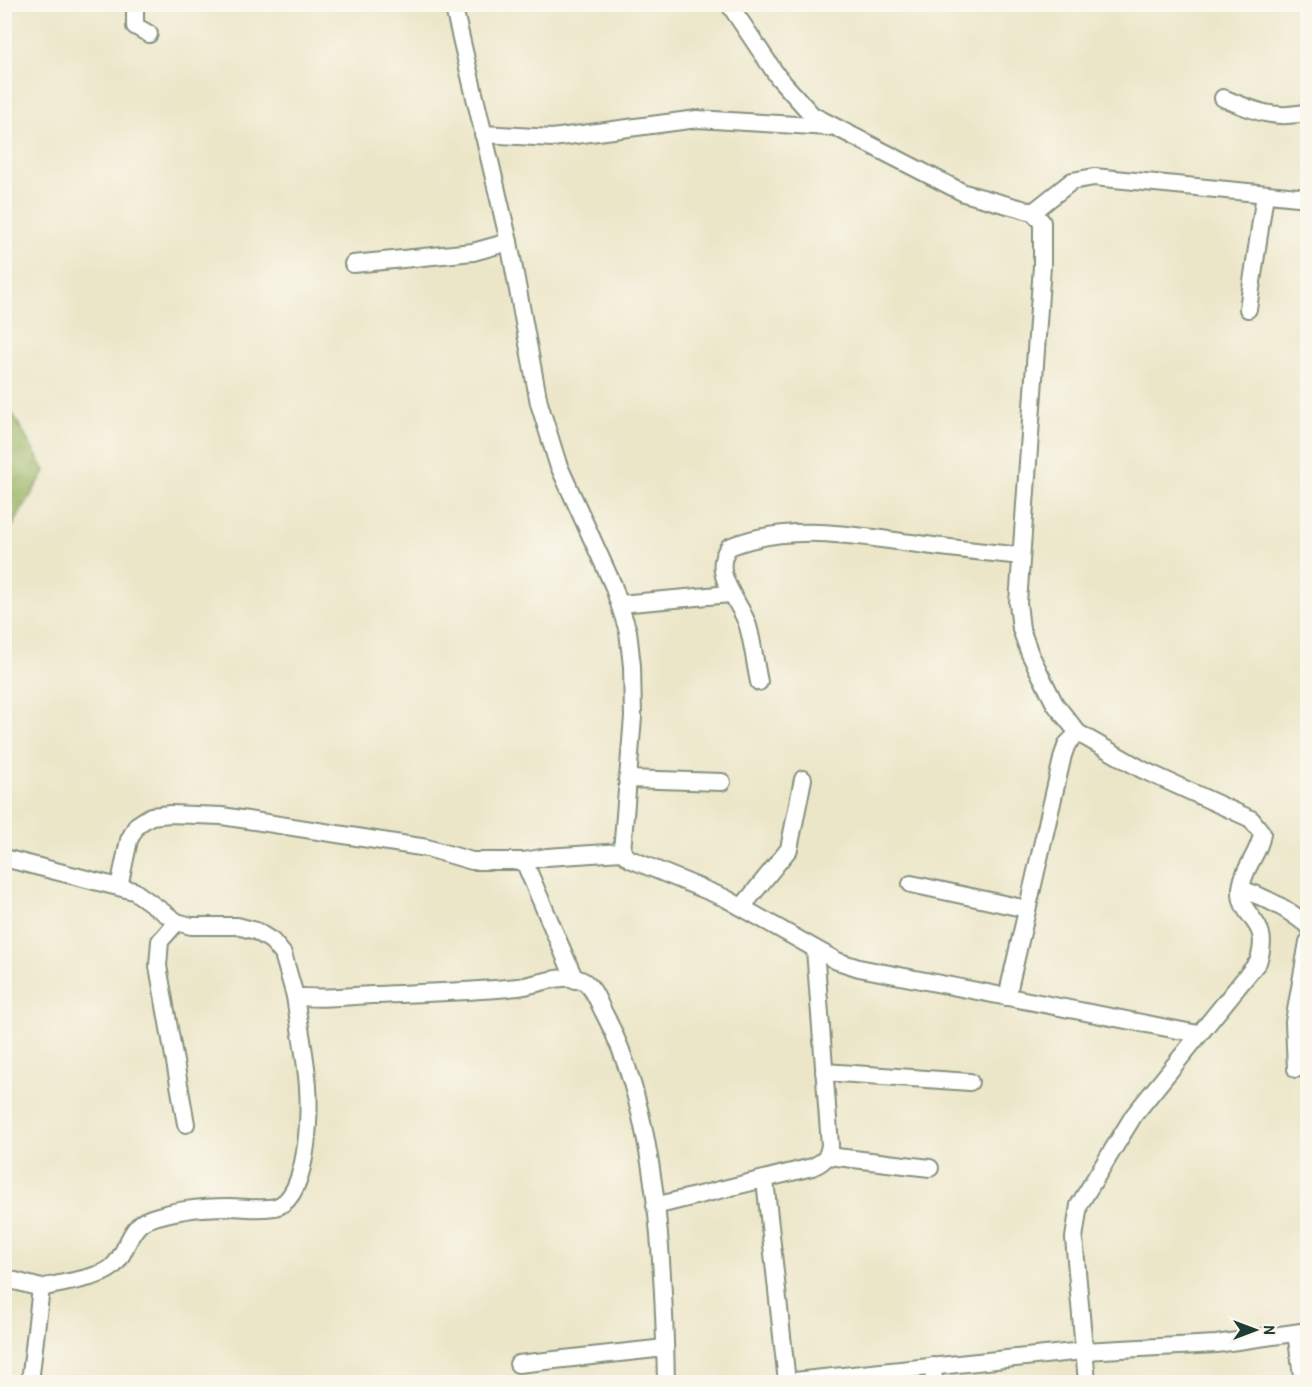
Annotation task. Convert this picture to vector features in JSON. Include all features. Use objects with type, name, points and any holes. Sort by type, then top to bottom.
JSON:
[{"type":"street","points":[[135,4],[135,26],[139,31],[149,34]]},
{"type":"street","points":[[453,4],[459,39],[509,242],[539,403],[558,464],[620,604],[628,631],[632,666],[633,717],[622,852]]},
{"type":"street","points":[[729,4],[737,21],[797,100],[812,115],[964,193],[1033,212],[1042,222],[1042,256],[1018,603],[1021,629],[1055,704],[1077,733],[1143,770],[1257,823],[1262,833],[1261,841],[1241,889],[1243,904],[1259,926],[1264,946],[1258,962],[1134,1115],[1079,1205],[1074,1238],[1087,1383]]},
{"type":"street","points":[[1223,98],[1257,112],[1276,116],[1308,111]]},
{"type":"street","points":[[483,134],[552,138],[697,119],[832,127]]},
{"type":"street","points":[[1033,212],[1064,186],[1082,178],[1308,198]]},
{"type":"street","points":[[1248,309],[1265,194]]},
{"type":"street","points":[[352,264],[473,252],[509,242]]},
{"type":"street","points":[[759,682],[747,624],[730,594],[722,563],[729,548],[781,535],[811,532],[847,533],[1021,556]]},
{"type":"street","points":[[620,604],[730,594]]},
{"type":"street","points":[[1007,997],[1063,754],[1067,744],[1077,733]]},
{"type":"street","points":[[627,779],[722,782]]},
{"type":"street","points":[[742,907],[789,849],[803,779]]},
{"type":"street","points":[[119,887],[129,840],[137,825],[151,816],[170,814],[222,816],[427,849],[472,861],[524,861],[546,856],[622,852],[630,859],[742,907],[837,961],[859,968],[1198,1034]]},
{"type":"street","points":[[4,858],[134,891],[177,922],[191,926],[237,926],[256,932],[272,941],[283,954],[295,996],[308,1085],[303,1163],[298,1185],[292,1196],[277,1206],[205,1208],[171,1212],[145,1220],[133,1232],[112,1267],[103,1273],[41,1288],[4,1278]]},
{"type":"street","points":[[524,861],[575,980]]},
{"type":"street","points":[[911,884],[1027,909]]},
{"type":"street","points":[[1241,889],[1267,898],[1308,926]]},
{"type":"street","points":[[177,922],[160,941],[158,966],[186,1124]]},
{"type":"street","points":[[1296,1069],[1294,1022],[1308,942]]},
{"type":"street","points":[[655,1206],[812,1167],[821,1163],[828,1156],[830,1145],[815,949]]},
{"type":"street","points":[[295,996],[454,993],[575,980],[580,980],[591,988],[619,1041],[636,1094],[655,1206],[666,1383]]},
{"type":"street","points":[[824,1072],[970,1082]]},
{"type":"street","points":[[828,1156],[930,1168]]},
{"type":"street","points":[[765,1180],[786,1382],[934,1374],[1083,1351],[1159,1349],[1302,1332],[1303,1383]]},
{"type":"street","points":[[30,1383],[41,1288]]},
{"type":"street","points":[[518,1364],[665,1348]]},
{"type":"green space","points":[[5,400],[45,471],[4,539]]}]
